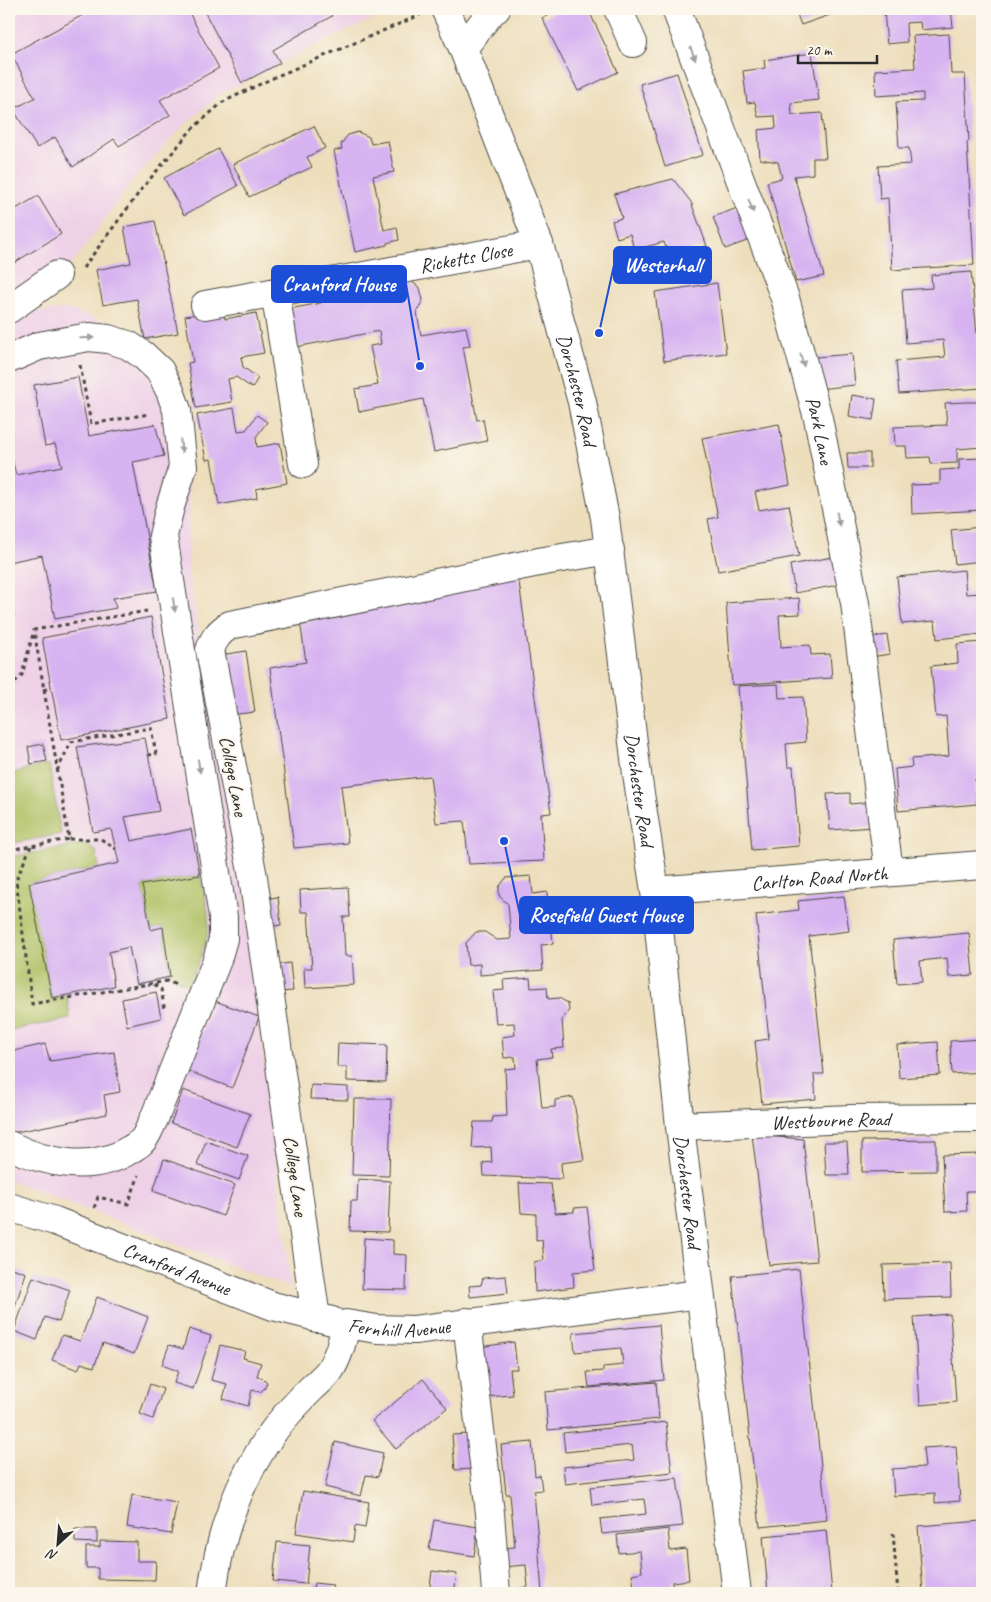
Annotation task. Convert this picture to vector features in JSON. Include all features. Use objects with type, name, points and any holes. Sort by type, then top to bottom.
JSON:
[{"type":"street","points":[[463,48],[493,10],[496,9]]},
{"type":"street","points":[[618,9],[633,43]]},
{"type":"street","name":"Park Lane","points":[[676,9],[785,298],[818,418],[855,603],[889,872]]},
{"type":"street","name":"Dorchester Road","points":[[434,11],[463,48],[539,244],[582,402],[610,550],[637,774],[656,891],[680,1126],[737,1593]]},
{"type":"street","name":"Ricketts Close","points":[[205,305],[539,244]]},
{"type":"street","points":[[9,310],[69,272]]},
{"type":"street","points":[[275,292],[304,464]]},
{"type":"street","points":[[9,360],[39,346],[89,336],[108,338],[128,345],[143,355],[160,371],[170,391],[177,410],[183,467],[163,536],[223,917],[223,939],[217,960],[154,1119],[141,1142],[123,1154],[106,1160],[80,1164],[48,1160],[9,1146]]},
{"type":"street","name":"College Lane","points":[[316,1318],[253,877],[210,650],[214,639],[230,625],[610,550]]},
{"type":"street","name":"Carlton Road North","points":[[656,891],[982,865]]},
{"type":"street","name":"Westbourne Road","points":[[680,1126],[852,1119],[982,1118]]},
{"type":"street","name":"Cranford Avenue","points":[[9,1207],[85,1232],[273,1306],[346,1324]]},
{"type":"street","name":"Fernhill Avenue","points":[[212,1593],[215,1565],[228,1518],[247,1473],[274,1431],[301,1399],[329,1371],[343,1343],[346,1324],[378,1329],[414,1330],[700,1294]]},
{"type":"street","points":[[467,1322],[490,1513],[496,1593]]},
{"type":"path","points":[[69,272],[191,130],[223,102],[275,77],[434,11]]},
{"type":"path","points":[[66,340],[77,354],[92,424],[149,414]]},
{"type":"path","points":[[34,630],[156,610]]},
{"type":"path","points":[[9,688],[22,674],[34,630]]},
{"type":"path","points":[[34,630],[69,839]]},
{"type":"path","points":[[43,690],[51,688]]},
{"type":"path","points":[[57,772],[71,742],[151,728],[156,754],[149,756]]},
{"type":"path","points":[[9,850],[69,839],[101,839],[116,850]]},
{"type":"path","points":[[31,846],[16,880],[32,1004],[167,981],[183,988]]},
{"type":"path","points":[[153,984],[161,989],[164,1006],[159,1007]]},
{"type":"path","points":[[9,1027],[11,1042],[9,1042]]},
{"type":"path","points":[[85,1232],[98,1197],[128,1204],[140,1174]]},
{"type":"path","points":[[893,1533],[898,1593]]},
{"type":"shaded area","points":[[9,9],[393,9],[220,94],[183,126],[134,179],[37,312],[69,309],[127,331],[190,456],[188,573],[242,877],[291,1288],[9,1180]]},
{"type":"green space","points":[[49,764],[61,834],[9,844],[9,774]]},
{"type":"green space","points":[[83,844],[96,851],[99,867],[30,883],[52,998],[67,995],[70,1019],[12,1030],[9,1011],[9,857]]},
{"type":"green space","points":[[200,875],[207,909],[208,933],[203,951],[188,985],[170,977],[163,927],[151,930],[142,885]]},
{"type":"building","points":[[94,9],[187,9],[219,68],[160,100],[170,115],[119,146],[114,139],[73,167],[55,137],[37,148],[13,109],[35,98],[11,54]]},
{"type":"building","points":[[203,9],[328,9],[332,16],[273,50],[280,63],[242,83]]},
{"type":"building","points":[[561,9],[588,9],[618,72],[578,91],[542,18]]},
{"type":"building","points":[[795,9],[847,9],[801,25]]},
{"type":"building","points":[[951,9],[953,27],[921,30],[920,22],[906,23],[907,42],[887,44],[884,11]]},
{"type":"building","points":[[949,34],[951,74],[965,74],[974,265],[892,270],[888,198],[880,199],[878,166],[911,164],[909,148],[899,148],[896,102],[923,101],[923,93],[876,96],[875,70],[915,68],[913,36]]},
{"type":"building","points":[[812,53],[819,100],[791,103],[792,115],[822,113],[826,158],[813,158],[813,174],[794,176],[824,276],[796,282],[767,182],[782,178],[778,162],[760,159],[758,130],[776,128],[775,116],[758,117],[755,102],[747,103],[743,71],[765,68],[764,60]]},
{"type":"building","points":[[677,73],[703,155],[665,167],[640,84]]},
{"type":"building","points":[[314,126],[325,148],[307,157],[312,167],[249,197],[233,164]]},
{"type":"building","points":[[358,132],[369,137],[371,144],[388,141],[394,172],[373,176],[384,230],[397,227],[399,240],[387,243],[387,245],[355,252],[334,151],[342,149],[341,144],[348,135]]},
{"type":"building","points":[[218,149],[238,186],[184,215],[164,178]]},
{"type":"building","points":[[673,179],[691,202],[707,246],[669,256],[664,242],[634,250],[630,234],[617,238],[612,221],[622,218],[614,194]]},
{"type":"building","points":[[38,196],[61,234],[9,266],[9,213]]},
{"type":"building","points":[[743,206],[755,238],[725,249],[713,217]]},
{"type":"building","points":[[155,221],[178,333],[145,339],[137,299],[103,305],[96,270],[131,263],[124,227]]},
{"type":"building","points":[[971,272],[978,345],[982,345],[982,388],[899,394],[896,361],[945,357],[943,340],[906,343],[902,290],[932,288],[931,275]]},
{"type":"building","points":[[411,281],[420,288],[423,300],[417,312],[421,335],[466,327],[470,346],[463,347],[477,420],[483,419],[487,441],[434,452],[423,399],[359,412],[355,389],[378,385],[370,346],[381,344],[379,331],[296,347],[289,309],[321,303],[321,298]]},
{"type":"building","points":[[717,283],[726,353],[664,361],[655,292]]},
{"type":"building","points":[[223,310],[225,319],[256,313],[264,353],[241,357],[243,367],[258,378],[252,388],[236,377],[228,379],[232,402],[196,408],[188,363],[193,362],[185,316]]},
{"type":"building","points":[[852,354],[855,385],[818,389],[816,357]]},
{"type":"building","points":[[78,377],[89,436],[155,424],[164,456],[133,462],[157,591],[113,598],[116,608],[55,619],[42,555],[9,562],[9,446],[16,475],[62,466],[55,444],[45,446],[34,385]]},
{"type":"building","points":[[852,395],[876,399],[873,420],[849,416]]},
{"type":"building","points":[[982,402],[982,447],[957,449],[957,463],[931,464],[930,457],[907,458],[906,446],[895,446],[894,427],[947,425],[945,403]]},
{"type":"building","points":[[234,408],[238,431],[246,430],[257,415],[267,422],[256,437],[257,447],[280,443],[287,483],[256,489],[257,498],[219,505],[211,459],[206,460],[197,415]]},
{"type":"building","points":[[779,424],[790,485],[755,492],[759,510],[789,505],[799,556],[718,571],[708,519],[718,517],[702,438]]},
{"type":"building","points":[[847,453],[870,453],[870,468],[848,468]]},
{"type":"building","points":[[982,458],[982,510],[912,514],[911,485],[940,484],[940,470],[959,469],[959,459]]},
{"type":"building","points":[[982,527],[982,561],[955,564],[951,530]]},
{"type":"building","points":[[838,556],[843,584],[795,593],[790,565]]},
{"type":"building","points":[[964,570],[966,594],[982,593],[982,634],[937,639],[935,621],[902,624],[897,577]]},
{"type":"building","points":[[518,575],[551,813],[541,814],[544,861],[469,864],[464,821],[436,823],[430,776],[341,786],[348,843],[294,848],[270,668],[306,662],[299,614]]},
{"type":"building","points":[[799,598],[800,614],[779,615],[781,647],[810,645],[811,655],[830,654],[832,678],[732,685],[726,603]]},
{"type":"building","points":[[12,601],[14,616],[9,617],[9,602]]},
{"type":"building","points":[[151,617],[170,719],[61,740],[42,638]]},
{"type":"building","points":[[887,635],[890,654],[871,657],[868,638]]},
{"type":"building","points":[[982,642],[982,778],[975,779],[977,804],[898,811],[895,769],[912,767],[911,759],[949,756],[946,716],[936,717],[931,666],[958,663],[957,644]]},
{"type":"building","points":[[246,651],[255,712],[230,715],[221,655]]},
{"type":"building","points":[[778,684],[779,698],[803,697],[806,742],[786,744],[788,767],[793,767],[799,846],[752,850],[738,686]]},
{"type":"building","points":[[145,738],[159,811],[125,817],[131,841],[191,829],[200,875],[142,885],[151,930],[163,927],[170,977],[137,984],[129,947],[109,952],[114,986],[52,998],[29,883],[119,863],[111,829],[93,832],[77,747]]},
{"type":"building","points":[[43,744],[47,761],[31,764],[28,747]]},
{"type":"building","points":[[850,793],[850,804],[872,802],[874,827],[830,830],[827,794]]},
{"type":"building","points":[[531,876],[533,894],[547,892],[548,907],[557,906],[558,921],[551,921],[553,944],[541,945],[543,970],[480,975],[480,964],[468,965],[466,943],[476,932],[485,932],[497,940],[511,939],[508,904],[499,896],[499,887],[506,878]]},
{"type":"building","points":[[348,887],[350,917],[343,917],[345,956],[352,956],[354,985],[305,988],[304,968],[312,968],[308,912],[301,912],[300,890]]},
{"type":"building","points":[[844,896],[849,931],[809,936],[824,1074],[814,1074],[816,1099],[762,1104],[755,1041],[769,1039],[756,915],[799,910],[798,901]]},
{"type":"building","points":[[278,897],[281,925],[266,927],[263,899]]},
{"type":"building","points":[[969,933],[973,975],[949,977],[947,958],[920,961],[922,982],[897,984],[893,940]]},
{"type":"building","points":[[290,963],[293,991],[278,992],[275,965]]},
{"type":"building","points":[[530,978],[531,988],[547,987],[548,999],[559,998],[568,1003],[569,1010],[562,1020],[564,1048],[551,1049],[552,1057],[537,1059],[542,1108],[555,1107],[555,1100],[573,1097],[584,1160],[561,1163],[562,1179],[484,1176],[483,1163],[492,1162],[491,1147],[472,1148],[474,1122],[492,1122],[493,1117],[507,1116],[505,1069],[516,1068],[515,1057],[504,1058],[502,1037],[515,1035],[514,1023],[496,1024],[493,991],[504,990],[503,980]]},
{"type":"building","points":[[156,992],[161,1018],[127,1026],[122,999]]},
{"type":"building","points":[[215,1001],[259,1017],[232,1088],[188,1071]]},
{"type":"building","points":[[982,1039],[982,1072],[952,1074],[950,1041]]},
{"type":"building","points":[[938,1042],[940,1075],[899,1078],[897,1045]]},
{"type":"building","points":[[338,1043],[387,1045],[386,1082],[347,1081],[347,1067],[337,1067]]},
{"type":"building","points":[[45,1044],[50,1061],[114,1052],[120,1092],[104,1095],[107,1114],[11,1133],[9,1120],[9,1052]]},
{"type":"building","points":[[311,1085],[348,1087],[348,1100],[310,1099]]},
{"type":"building","points":[[183,1090],[250,1114],[237,1147],[171,1123]]},
{"type":"building","points":[[354,1099],[391,1099],[389,1176],[352,1175]]},
{"type":"building","points":[[752,1135],[803,1139],[817,1261],[769,1265]]},
{"type":"building","points":[[936,1140],[936,1171],[862,1172],[862,1141]]},
{"type":"building","points":[[206,1141],[248,1156],[239,1180],[197,1165]]},
{"type":"building","points":[[824,1142],[847,1142],[849,1175],[826,1175]]},
{"type":"building","points":[[982,1154],[982,1191],[966,1191],[967,1211],[945,1212],[942,1155]]},
{"type":"building","points":[[164,1159],[235,1185],[223,1216],[153,1191]]},
{"type":"building","points":[[358,1179],[390,1181],[388,1232],[350,1231],[351,1201],[357,1201]]},
{"type":"building","points":[[519,1183],[551,1184],[555,1213],[574,1212],[574,1208],[587,1207],[595,1270],[573,1272],[574,1287],[535,1292],[534,1262],[544,1260],[542,1240],[536,1241],[536,1214],[521,1213]]},
{"type":"building","points":[[364,1238],[393,1240],[393,1254],[407,1255],[406,1290],[362,1289]]},
{"type":"building","points":[[950,1263],[951,1297],[884,1299],[883,1265]]},
{"type":"building","points":[[9,1267],[26,1273],[9,1324]]},
{"type":"building","points":[[799,1269],[827,1520],[760,1527],[732,1276]]},
{"type":"building","points":[[506,1276],[508,1293],[470,1297],[469,1286],[481,1285],[483,1278]]},
{"type":"building","points":[[33,1277],[70,1290],[59,1322],[45,1317],[37,1340],[14,1331]]},
{"type":"building","points":[[97,1297],[148,1317],[134,1354],[103,1343],[94,1367],[81,1363],[78,1370],[52,1360],[62,1335],[80,1341]]},
{"type":"building","points":[[950,1314],[956,1402],[920,1405],[914,1317]]},
{"type":"building","points":[[659,1325],[664,1380],[589,1387],[587,1372],[603,1371],[603,1367],[623,1365],[621,1348],[575,1352],[573,1333]]},
{"type":"building","points":[[189,1329],[211,1336],[193,1389],[174,1383],[178,1371],[162,1365],[169,1345],[183,1349]]},
{"type":"building","points":[[514,1342],[517,1369],[510,1369],[513,1395],[485,1397],[480,1347]]},
{"type":"building","points":[[220,1345],[245,1351],[243,1358],[261,1363],[257,1376],[267,1382],[265,1388],[260,1392],[252,1390],[248,1406],[223,1399],[227,1384],[211,1380]]},
{"type":"building","points":[[423,1379],[447,1408],[396,1449],[372,1421]]},
{"type":"building","points":[[656,1382],[659,1419],[548,1430],[545,1392]]},
{"type":"building","points":[[150,1384],[163,1389],[153,1419],[140,1414]]},
{"type":"building","points":[[666,1422],[672,1472],[565,1484],[563,1467],[634,1460],[632,1445],[565,1452],[563,1433]]},
{"type":"building","points":[[469,1434],[472,1469],[455,1470],[452,1435]]},
{"type":"building","points":[[335,1442],[383,1453],[378,1477],[366,1475],[361,1496],[325,1487]]},
{"type":"building","points":[[532,1442],[535,1476],[540,1475],[542,1490],[534,1491],[542,1593],[515,1593],[514,1589],[528,1587],[526,1565],[502,1567],[501,1548],[515,1547],[510,1494],[506,1494],[501,1445]]},
{"type":"building","points":[[956,1446],[960,1501],[935,1503],[935,1493],[894,1496],[892,1469],[925,1467],[923,1448]]},
{"type":"building","points":[[677,1478],[683,1526],[602,1534],[600,1519],[646,1514],[644,1499],[592,1505],[590,1487]]},
{"type":"building","points":[[303,1491],[369,1502],[365,1528],[355,1526],[353,1542],[296,1533]]},
{"type":"building","points":[[132,1495],[177,1502],[171,1534],[127,1527]]},
{"type":"building","points":[[434,1520],[478,1527],[474,1556],[429,1549]]},
{"type":"building","points":[[982,1521],[982,1593],[923,1593],[918,1526]]},
{"type":"building","points":[[75,1529],[97,1529],[97,1543],[75,1542]]},
{"type":"building","points":[[668,1529],[670,1551],[686,1549],[689,1580],[672,1582],[673,1593],[635,1593],[632,1574],[642,1572],[640,1551],[619,1553],[617,1535]]},
{"type":"building","points":[[826,1530],[832,1593],[768,1593],[763,1536]]},
{"type":"building","points":[[100,1541],[137,1542],[137,1561],[156,1561],[155,1580],[98,1579],[98,1568],[86,1568],[86,1547],[100,1547]]},
{"type":"building","points":[[277,1542],[310,1545],[306,1584],[273,1581]]},
{"type":"building","points":[[432,1571],[457,1574],[454,1593],[429,1593]]},
{"type":"building","points":[[314,1583],[333,1585],[332,1589],[340,1590],[340,1593],[312,1593]]},
{"type":"building","points":[[273,1590],[295,1592],[295,1593],[272,1593]]},
{"type":"place","name":"Westerhall","points":[[599,333]]},
{"type":"place","name":"Cranford House","points":[[420,366]]},
{"type":"place","name":"Rosefield Guest House","points":[[504,841]]}]
